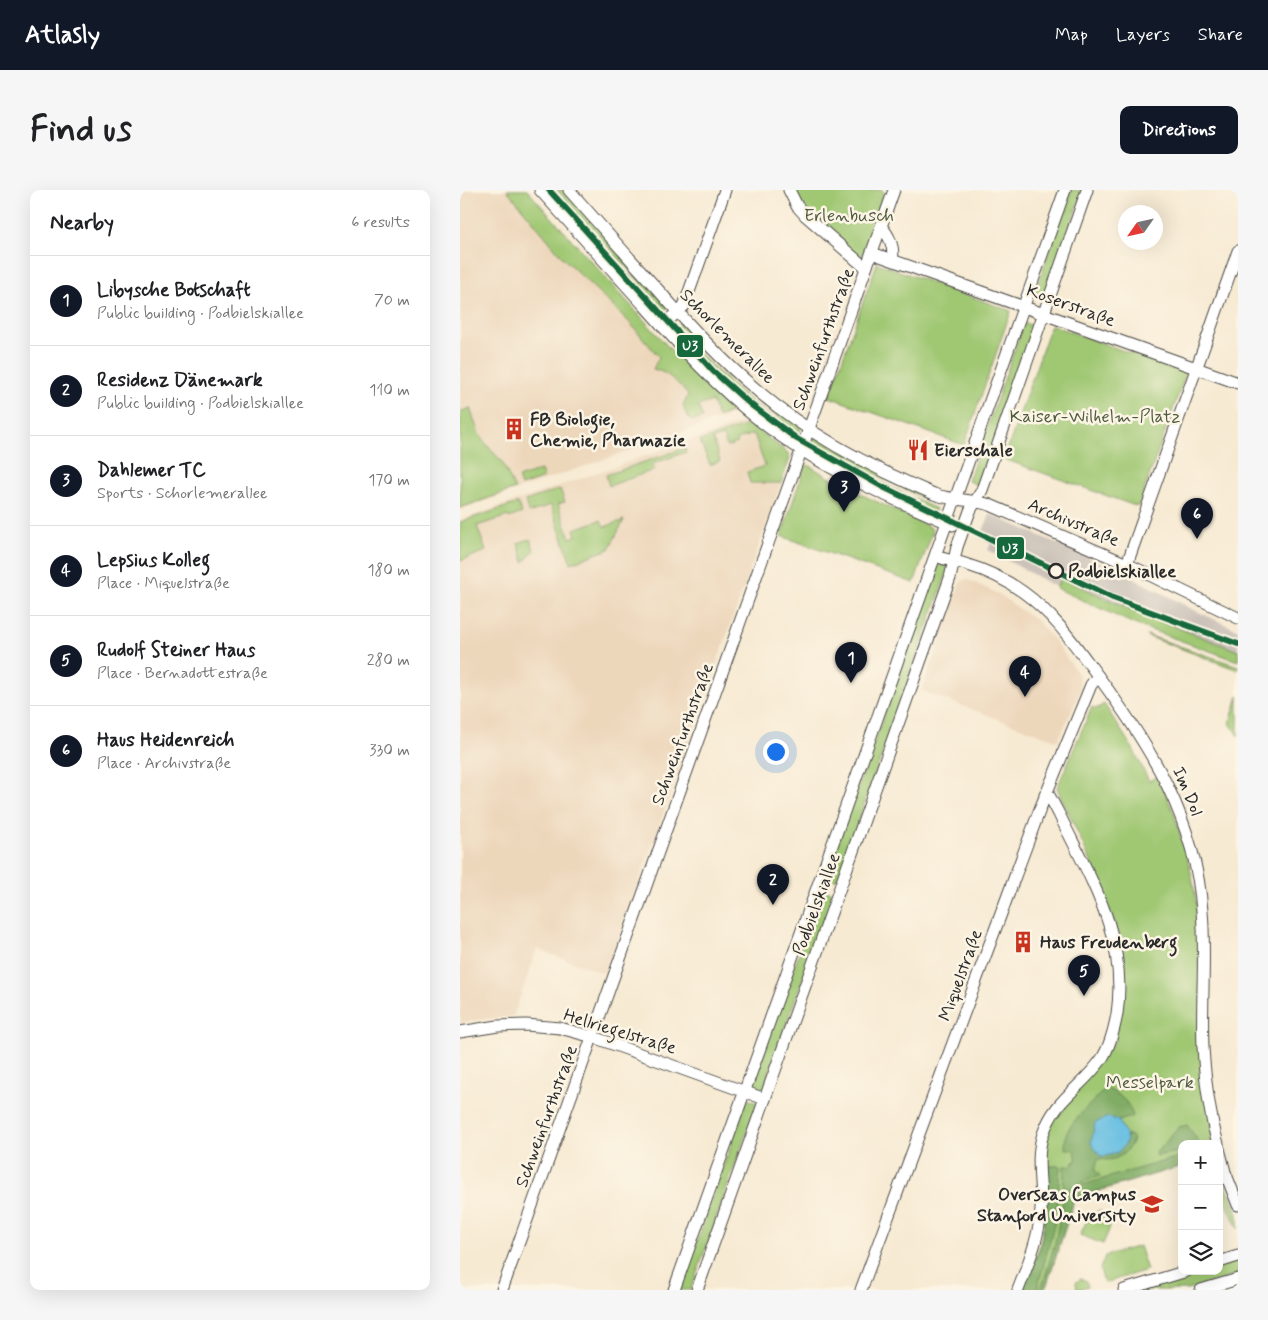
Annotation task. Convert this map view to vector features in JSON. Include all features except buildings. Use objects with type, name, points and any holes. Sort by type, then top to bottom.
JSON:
[{"type":"street","points":[[540,190],[695,362],[727,393],[764,424],[802,450],[860,482],[963,530]]},
{"type":"street","name":"Schorlemerallee","points":[[569,190],[720,358],[766,398],[809,429],[848,453],[944,498],[975,501]]},
{"type":"street","points":[[662,326],[684,306],[725,190]]},
{"type":"street","points":[[789,190],[797,206],[805,216],[860,263],[867,266]]},
{"type":"street","name":"Schweinfurthstraße","points":[[502,1290],[894,190]]},
{"type":"street","name":"Podbielskiallee","points":[[674,1290],[1065,190]]},
{"type":"street","name":"Podbielskiallee","points":[[697,1290],[955,562],[957,547],[963,530],[975,501],[982,490],[1042,313],[1087,190]]},
{"type":"street","points":[[880,227],[886,232],[894,253],[892,259]]},
{"type":"street","points":[[1127,564],[1238,251]]},
{"type":"street","name":"Koserstraße","points":[[872,253],[1238,383]]},
{"type":"street","name":"Archivstraße","points":[[975,501],[990,505],[1127,564],[1238,618]]},
{"type":"street","name":"Im Dol","points":[[936,556],[999,577],[1037,602],[1074,643],[1145,743],[1179,810],[1190,845],[1202,909],[1204,958],[1203,1046],[1207,1095],[1217,1140]]},
{"type":"street","name":"Miquelstraße","points":[[861,1290],[1045,795],[1091,685],[1098,676]]},
{"type":"street","points":[[1018,1290],[1036,1242],[1039,1225],[1041,1209],[1040,1157],[1041,1139],[1044,1130],[1059,1103],[1101,1060],[1114,1030],[1120,996],[1120,970],[1109,922],[1059,814],[1050,797],[1045,795]]},
{"type":"street","points":[[820,881],[840,889]]},
{"type":"street","name":"Hellriegelstraße","points":[[460,1032],[498,1026],[526,1025],[560,1028],[593,1037],[765,1099]]},
{"type":"street","points":[[1223,1162],[1238,1205]]},
{"type":"street","points":[[1223,1261],[1238,1256]]},
{"type":"street","points":[[1124,1290],[1178,1274]]},
{"type":"street","points":[[1201,1290],[1238,1279]]},
{"type":"shaded area","points":[[460,190],[527,190],[671,350],[732,409],[733,414],[460,510]]},
{"type":"shaded area","points":[[746,421],[788,453],[790,458],[606,974],[537,949],[513,1017],[460,1023],[460,518],[461,520]]},
{"type":"shaded area","points":[[990,514],[1122,572],[1194,610],[1238,630],[1238,659],[1104,608],[1056,587],[988,550],[991,543],[980,538]]},
{"type":"shaded area","points":[[966,579],[999,594],[1038,622],[1054,640],[1079,675],[1081,690],[1058,741],[922,691],[960,583]]},
{"type":"green space","points":[[507,190],[527,190],[671,350],[730,409],[730,412],[718,417],[712,401],[698,406],[703,418],[692,421],[688,418],[683,406],[688,395],[668,375],[653,369],[659,357],[630,323],[563,258]]},
{"type":"green space","points":[[546,190],[552,190],[662,312],[658,315]]},
{"type":"green space","points":[[557,190],[563,190],[668,307],[665,310]]},
{"type":"green space","name":"Erlenbusch","points":[[793,190],[882,190],[884,192],[861,258],[805,209]]},
{"type":"green space","points":[[1071,190],[1083,190],[1044,298],[1034,294]]},
{"type":"green space","name":"Kaiser-Wilhelm-Platz","points":[[877,263],[1011,311],[964,445],[829,397]]},
{"type":"green space","points":[[681,321],[801,428],[799,433],[760,404],[759,400],[757,401],[729,377],[678,325]]},
{"type":"green space","points":[[1024,323],[1034,326],[978,485],[968,481]]},
{"type":"green space","name":"Kaiser-Wilhelm-Platz","points":[[1051,325],[1186,373],[1138,507],[1004,459]]},
{"type":"green space","points":[[674,328],[748,399],[798,437],[796,441],[733,393],[672,330]]},
{"type":"green space","points":[[470,408],[479,434],[502,462],[515,489],[460,508],[460,412]]},
{"type":"green space","points":[[750,424],[788,453],[790,458],[781,483],[750,483],[747,472],[765,466],[754,434],[736,440],[737,443],[727,447],[723,436],[713,439],[720,461],[710,465],[700,441]]},
{"type":"green space","points":[[814,437],[940,500],[938,505],[865,470],[813,442]]},
{"type":"green space","points":[[811,446],[907,495],[907,498],[911,497],[936,509],[934,513],[857,476],[810,450]]},
{"type":"green space","points":[[685,448],[686,452],[652,464],[654,470],[609,486],[606,475]]},
{"type":"green space","points":[[808,465],[846,487],[930,527],[933,531],[914,583],[781,536],[805,466]]},
{"type":"green space","points":[[541,470],[544,478],[521,486],[518,478]]},
{"type":"green space","points":[[560,489],[565,502],[558,504],[570,538],[576,536],[574,529],[601,520],[604,527],[624,520],[609,549],[571,563],[551,505],[529,513],[525,501]]},
{"type":"green space","points":[[518,503],[522,513],[477,526],[486,551],[460,561],[460,522]]},
{"type":"green space","points":[[530,539],[534,550],[524,562],[518,543]]},
{"type":"green space","points":[[939,563],[949,567],[837,880],[826,876]]},
{"type":"green space","points":[[1061,578],[1139,613],[1238,651],[1238,661],[1134,624],[1056,588]]},
{"type":"green space","points":[[1147,636],[1238,666],[1238,670]]},
{"type":"green space","points":[[1238,696],[1238,736],[1230,723]]},
{"type":"green space","name":"Messelpark","points":[[1104,704],[1133,749],[1149,781],[1158,776],[1174,813],[1190,868],[1197,908],[1213,1140],[1178,1140],[1178,1167],[1075,1198],[1045,1290],[1023,1290],[1039,1249],[1044,1224],[1045,1141],[1053,1120],[1115,1041],[1120,945],[1113,919],[1088,866],[1092,864],[1057,788],[1092,707],[1096,709]]},
{"type":"green space","points":[[822,889],[833,893],[763,1090],[752,1085]]},
{"type":"green space","points":[[1106,1088],[1126,1102],[1133,1116],[1119,1121],[1108,1117],[1127,1139],[1126,1134],[1131,1136],[1133,1140],[1127,1150],[1119,1157],[1110,1160],[1098,1159],[1095,1170],[1100,1176],[1080,1183],[1063,1195],[1064,1166],[1070,1166],[1076,1161],[1073,1150],[1065,1149],[1066,1134],[1080,1114]]},
{"type":"green space","points":[[747,1099],[757,1103],[691,1290],[680,1290]]},
{"type":"green space","points":[[1187,1125],[1197,1140],[1178,1140],[1178,1152],[1157,1156],[1156,1153],[1179,1127]]},
{"type":"green space","points":[[1178,1157],[1178,1167],[1075,1198],[1045,1290],[1041,1290],[1055,1243],[1063,1200],[1082,1185]]},
{"type":"green space","points":[[1045,1161],[1047,1161],[1047,1166],[1060,1166],[1054,1225],[1037,1290],[1023,1290],[1039,1249],[1044,1224]]},
{"type":"green space","points":[[1223,1178],[1238,1215],[1238,1229],[1223,1195]]},
{"type":"green space","points":[[1099,1211],[1105,1213],[1110,1220],[1109,1230],[1103,1244],[1080,1235],[1089,1216]]},
{"type":"green space","points":[[1139,1246],[1147,1270],[1104,1283],[1100,1269],[1105,1256]]},
{"type":"green space","points":[[1238,1261],[1238,1275],[1186,1290],[1140,1290],[1191,1275],[1223,1275],[1223,1266]]},
{"type":"green space","points":[[1081,1279],[1085,1280],[1088,1286],[1077,1290],[1076,1282]]},
{"type":"water","points":[[1108,1117],[1119,1121],[1127,1139],[1123,1147],[1117,1152],[1100,1156],[1091,1143],[1095,1123]]},
{"type":"transit line","name":"U3","points":[[549,190],[713,371],[750,404],[797,439],[881,486],[1113,598],[1238,644]]},
{"type":"place","name":"FB Biologie, Chemie, Pharmazie","points":[[514,429]]},
{"type":"place","name":"Eierschale","points":[[918,450]]},
{"type":"place","name":"Dahlemer TC","points":[[844,512]]},
{"type":"place","name":"Haus Heidenreich","points":[[1197,539]]},
{"type":"place","name":"Podbielskiallee","points":[[1056,571]]},
{"type":"place","name":"Libysche Botschaft","points":[[851,683]]},
{"type":"place","name":"Lepsius Kolleg","points":[[1025,697]]},
{"type":"place","name":"Residenz Dänemark","points":[[773,905]]},
{"type":"place","name":"Haus Freudenberg","points":[[1023,942]]},
{"type":"place","name":"Rudolf Steiner Haus","points":[[1084,996]]},
{"type":"place","name":"Overseas Campus Stanford University","points":[[1152,1204]]}]
